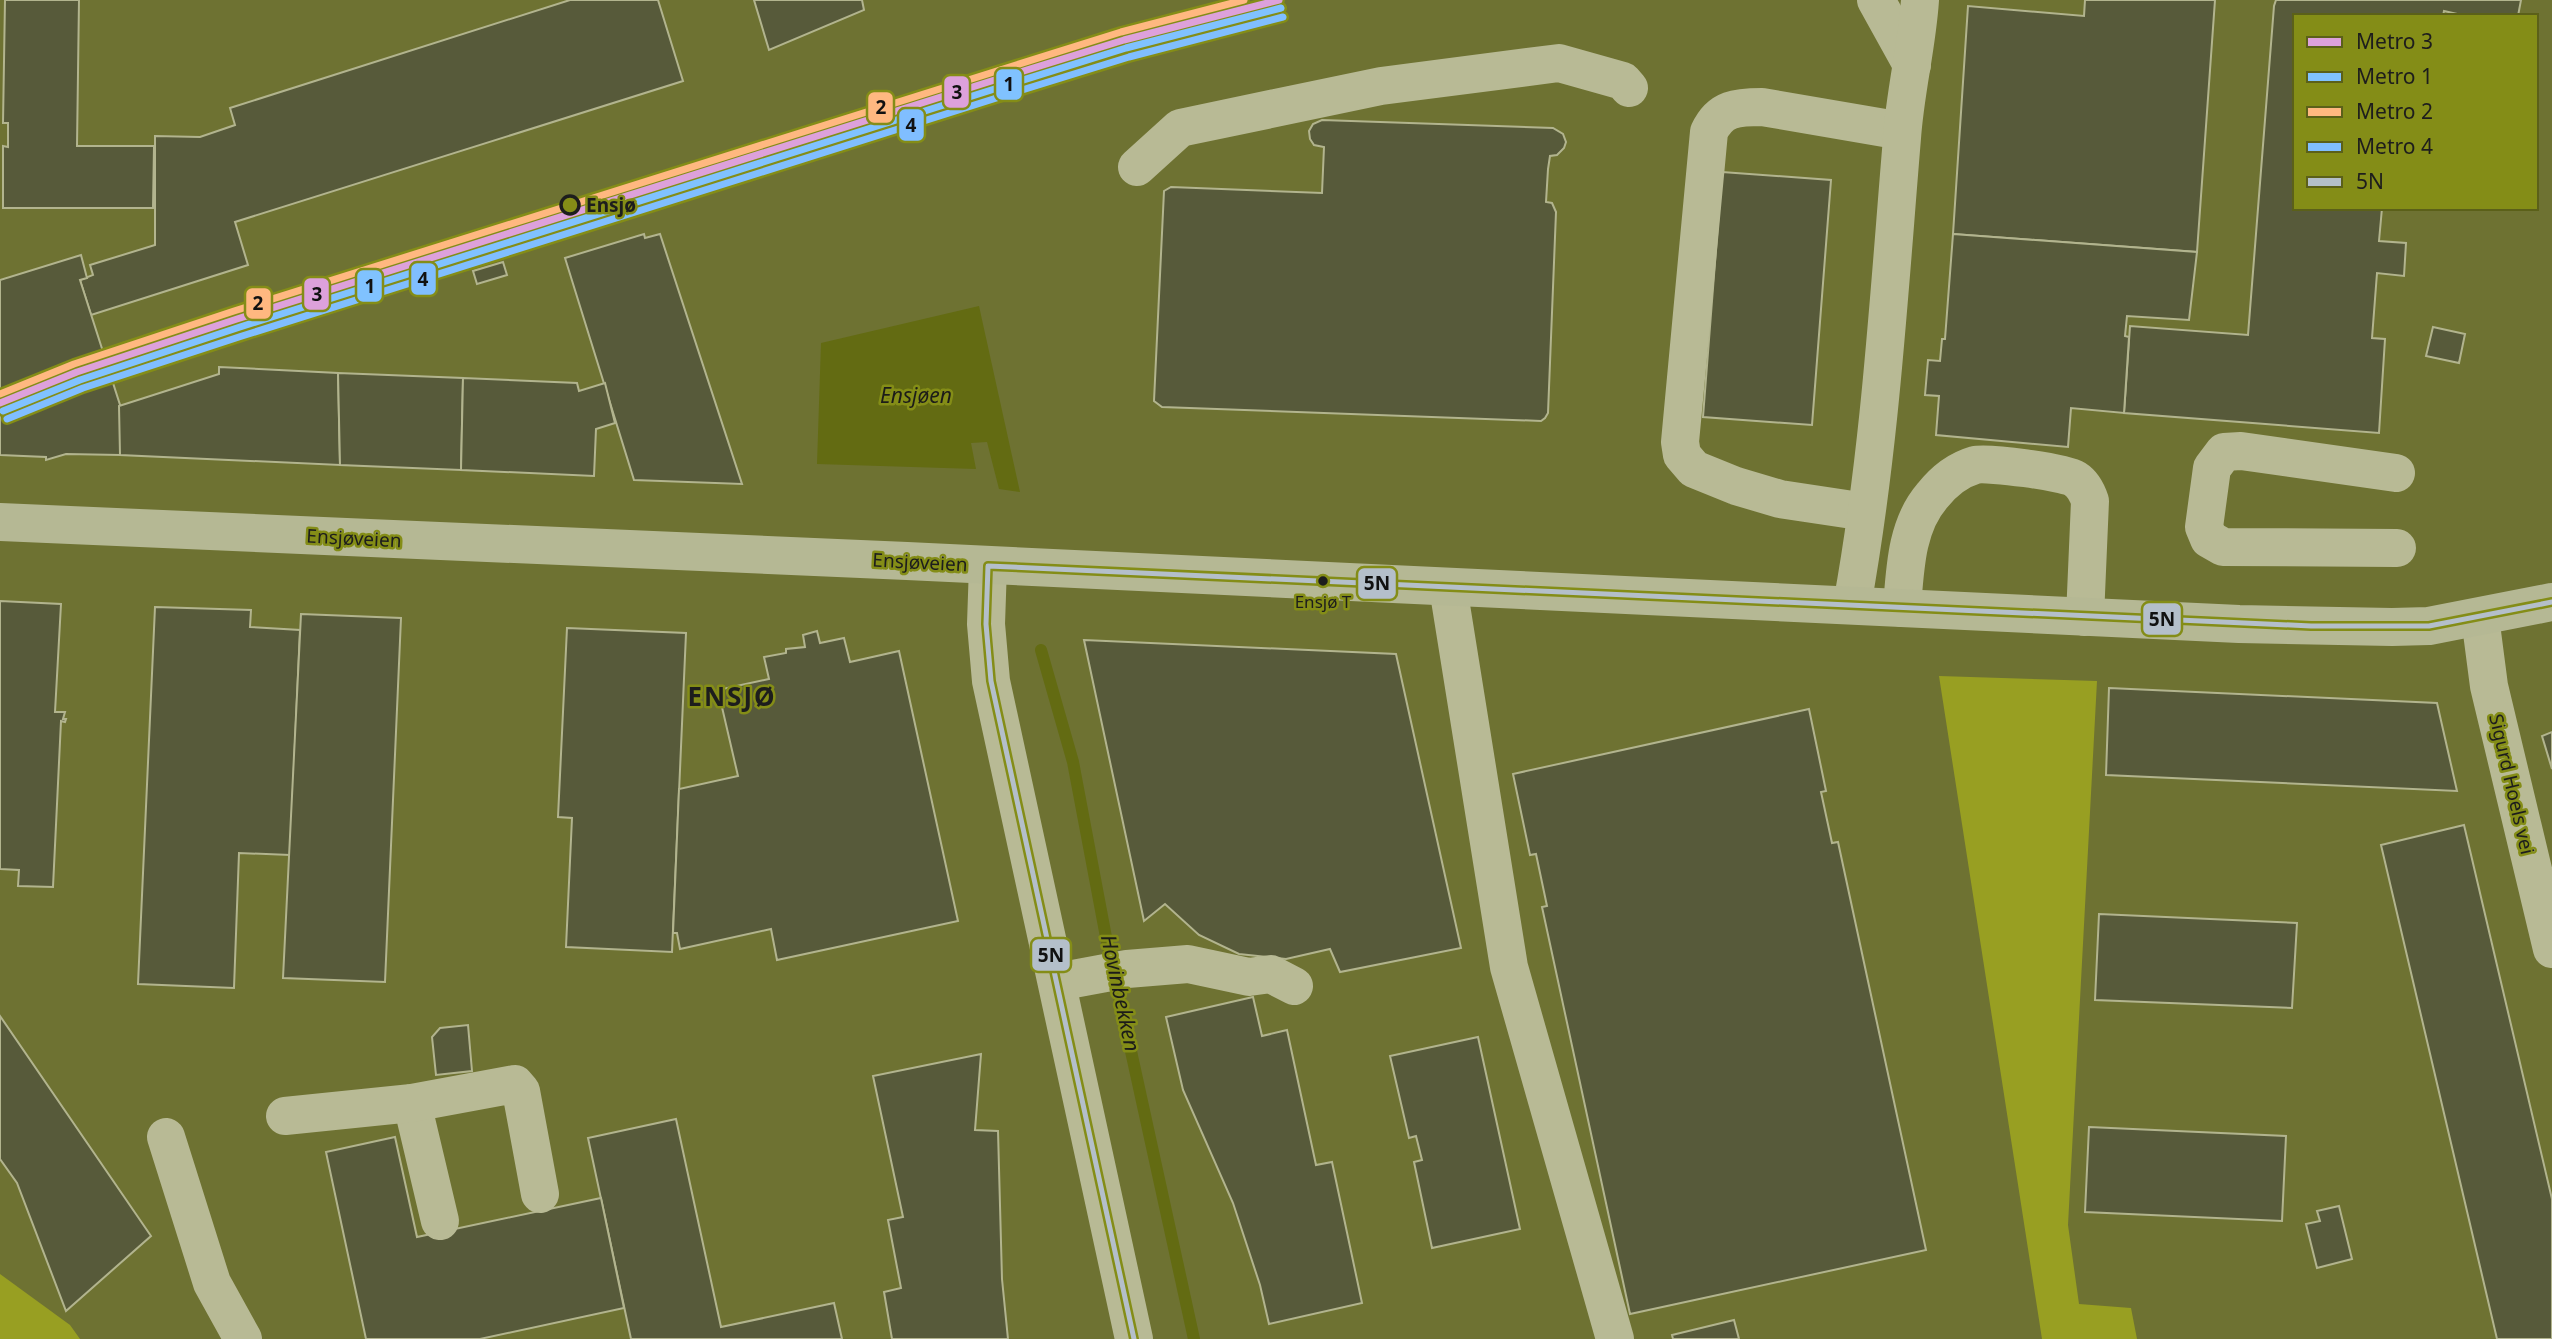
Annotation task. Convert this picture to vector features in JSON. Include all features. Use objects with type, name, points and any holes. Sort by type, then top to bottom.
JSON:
[{"type":"main road","name":"Ensjøveien","points":[[0,522],[2239,624],[2429,626],[2552,602]]},
{"type":"street","points":[[1876,0],[1912,65]]},
{"type":"street","points":[[1852,605],[1886,340],[1902,131],[1920,0]]},
{"type":"street","points":[[1137,167],[1180,128],[1381,86],[1559,63],[1623,81],[1629,88]]},
{"type":"street","points":[[1866,512],[1780,499],[1736,486],[1695,469],[1682,455],[1679,442],[1709,132],[1718,117],[1728,110],[1741,107],[1762,107],[1902,131]]},
{"type":"street","points":[[2396,473],[2224,452],[2211,468],[2204,527],[2209,539],[2222,547],[2397,548]]},
{"type":"street","points":[[1902,608],[1906,556],[1919,517],[1930,497],[1946,481],[1962,470],[1978,464],[2062,473],[2082,485],[2090,501],[2085,617]]},
{"type":"street","points":[[988,566],[986,624],[991,681],[1134,1339]]},
{"type":"street","points":[[1448,587],[1509,967],[1615,1339]]},
{"type":"street","name":"Sigurd Hoels vei","points":[[2480,617],[2486,669],[2552,949]]},
{"type":"street","points":[[1057,982],[1115,971],[1188,964],[1249,977],[1271,974],[1294,986]]},
{"type":"street","points":[[285,1116],[412,1103],[515,1084],[521,1091],[540,1194]]},
{"type":"street","points":[[412,1103],[440,1221]]},
{"type":"street","points":[[166,1137],[212,1283],[243,1339]]},
{"type":"shaded area","points":[[1939,676],[2097,681],[2068,1225],[2079,1304],[2131,1308],[2137,1339],[2042,1339]]},
{"type":"shaded area","points":[[0,1274],[70,1325],[80,1339],[0,1339]]},
{"type":"water","name":"Ensjøen","points":[[979,306],[1020,492],[999,489],[987,442],[971,443],[976,469],[817,464],[821,343]]},
{"type":"building","points":[[5,0],[79,0],[77,146],[154,146],[153,208],[3,208],[3,146],[8,147],[8,123],[3,123]]},
{"type":"building","points":[[570,0],[658,0],[683,81],[235,222],[248,265],[91,315],[80,280],[93,275],[90,265],[155,245],[155,136],[200,137],[235,125],[230,108]]},
{"type":"building","points":[[754,0],[862,0],[864,10],[769,50]]},
{"type":"building","points":[[2085,0],[2215,0],[2197,252],[1953,234],[1968,6],[2084,16]]},
{"type":"building","points":[[2276,0],[2521,0],[2518,14],[2457,14],[2444,11],[2443,14],[2293,14],[2293,210],[2382,210],[2379,241],[2406,243],[2404,276],[2377,273],[2372,338],[2385,339],[2379,433],[2124,413],[2130,326],[2248,335]]},
{"type":"building","points":[[1322,120],[1553,128],[1563,134],[1566,142],[1564,148],[1557,155],[1550,156],[1548,169],[1546,202],[1552,203],[1556,212],[1548,413],[1541,421],[1162,407],[1154,401],[1164,191],[1171,187],[1322,193],[1324,147],[1314,145],[1309,131],[1313,124]]},
{"type":"building","points":[[1722,172],[1831,180],[1812,425],[1703,417]]},
{"type":"building","points":[[644,234],[645,238],[660,234],[742,484],[634,480],[565,258]]},
{"type":"building","points":[[1953,234],[2197,252],[2189,320],[2127,316],[2125,336],[2129,337],[2124,413],[2071,408],[2068,447],[1936,435],[1939,396],[1925,395],[1928,360],[1940,361],[1942,339],[1945,339]]},
{"type":"building","points":[[81,255],[87,278],[80,280],[121,408],[120,455],[66,454],[46,460],[46,457],[0,455],[0,280]]},
{"type":"building","points":[[503,262],[507,275],[477,284],[473,271]]},
{"type":"building","points":[[2433,327],[2465,334],[2459,363],[2426,356]]},
{"type":"building","points":[[219,367],[338,373],[340,465],[120,455],[119,406],[219,374]]},
{"type":"building","points":[[338,373],[463,378],[461,470],[340,465]]},
{"type":"building","points":[[463,378],[577,383],[579,391],[605,383],[615,423],[596,429],[594,476],[461,470]]},
{"type":"building","points":[[0,601],[61,604],[55,712],[65,712],[63,719],[66,719],[65,722],[61,721],[53,887],[18,886],[19,870],[0,869]]},
{"type":"building","points":[[155,607],[251,610],[250,627],[300,630],[290,855],[239,853],[234,988],[138,984]]},
{"type":"building","points":[[301,614],[401,618],[385,982],[283,978]]},
{"type":"building","points":[[567,628],[686,633],[672,952],[566,947],[572,818],[558,817]]},
{"type":"building","points":[[817,631],[820,643],[844,638],[850,662],[899,651],[958,921],[777,960],[771,929],[680,949],[677,933],[673,933],[679,789],[738,776],[718,690],[769,679],[764,657],[786,653],[786,649],[805,647],[803,635]]},
{"type":"building","points":[[1084,640],[1396,654],[1461,948],[1340,972],[1330,949],[1286,959],[1239,954],[1199,935],[1165,904],[1144,921]]},
{"type":"building","points":[[2109,688],[2437,703],[2457,791],[2106,775]]},
{"type":"building","points":[[1809,709],[1826,791],[1821,792],[1832,843],[1838,842],[1926,1250],[1630,1314],[1542,907],[1547,906],[1536,854],[1530,855],[1513,774]]},
{"type":"building","points":[[2552,732],[2552,769],[2542,736]]},
{"type":"building","points":[[2464,825],[2552,1199],[2552,1339],[2497,1339],[2381,845]]},
{"type":"building","points":[[2099,914],[2297,923],[2292,1008],[2095,1000]]},
{"type":"building","points":[[1253,997],[1262,1036],[1287,1030],[1316,1165],[1332,1162],[1362,1303],[1269,1324],[1260,1285],[1233,1203],[1183,1090],[1166,1017]]},
{"type":"building","points":[[0,1016],[151,1236],[66,1311],[17,1183],[0,1159]]},
{"type":"building","points":[[468,1025],[472,1071],[436,1075],[432,1037],[440,1028]]},
{"type":"building","points":[[1478,1037],[1520,1229],[1432,1248],[1414,1162],[1422,1160],[1416,1136],[1409,1138],[1390,1056]]},
{"type":"building","points":[[981,1054],[975,1130],[998,1131],[1002,1279],[1008,1339],[892,1339],[884,1292],[901,1288],[888,1220],[903,1217],[873,1076]]},
{"type":"building","points":[[676,1119],[721,1327],[834,1303],[842,1339],[631,1339],[588,1138]]},
{"type":"building","points":[[2089,1127],[2286,1136],[2282,1221],[2085,1212]]},
{"type":"building","points":[[395,1137],[417,1237],[601,1198],[624,1308],[480,1339],[366,1339],[326,1152]]},
{"type":"building","points":[[2339,1206],[2352,1259],[2317,1268],[2306,1224],[2320,1221],[2317,1211]]},
{"type":"building","points":[[1734,1320],[1739,1339],[1673,1339],[1672,1335]]},
{"type":"waterway","name":"Hovinbekken","points":[[1041,650],[1073,762],[1106,937],[1194,1339]]},
{"type":"metro line","name":"2","points":[[0,394],[74,364],[234,311],[1121,32],[1244,0]]},
{"type":"metro line","name":"3","points":[[0,403],[77,372],[237,319],[1001,78],[1124,40],[1279,0]]},
{"type":"metro line","name":"1","points":[[3,411],[80,380],[240,327],[1004,86],[1126,48],[1281,8]]},
{"type":"metro line","name":"4","points":[[7,419],[83,388],[242,336],[1006,95],[1129,57],[1283,17]]},
{"type":"transit line","name":"5N","points":[[1134,1339],[991,681],[986,624],[988,566],[2311,626],[2429,626],[2552,602]]},
{"type":"place","name":"Ensjø","points":[[570,205]]},
{"type":"place","name":"Ensjø T","points":[[1323,581]]},
{"type":"district","name":"ENSJØ","points":[[732,696]]}]
